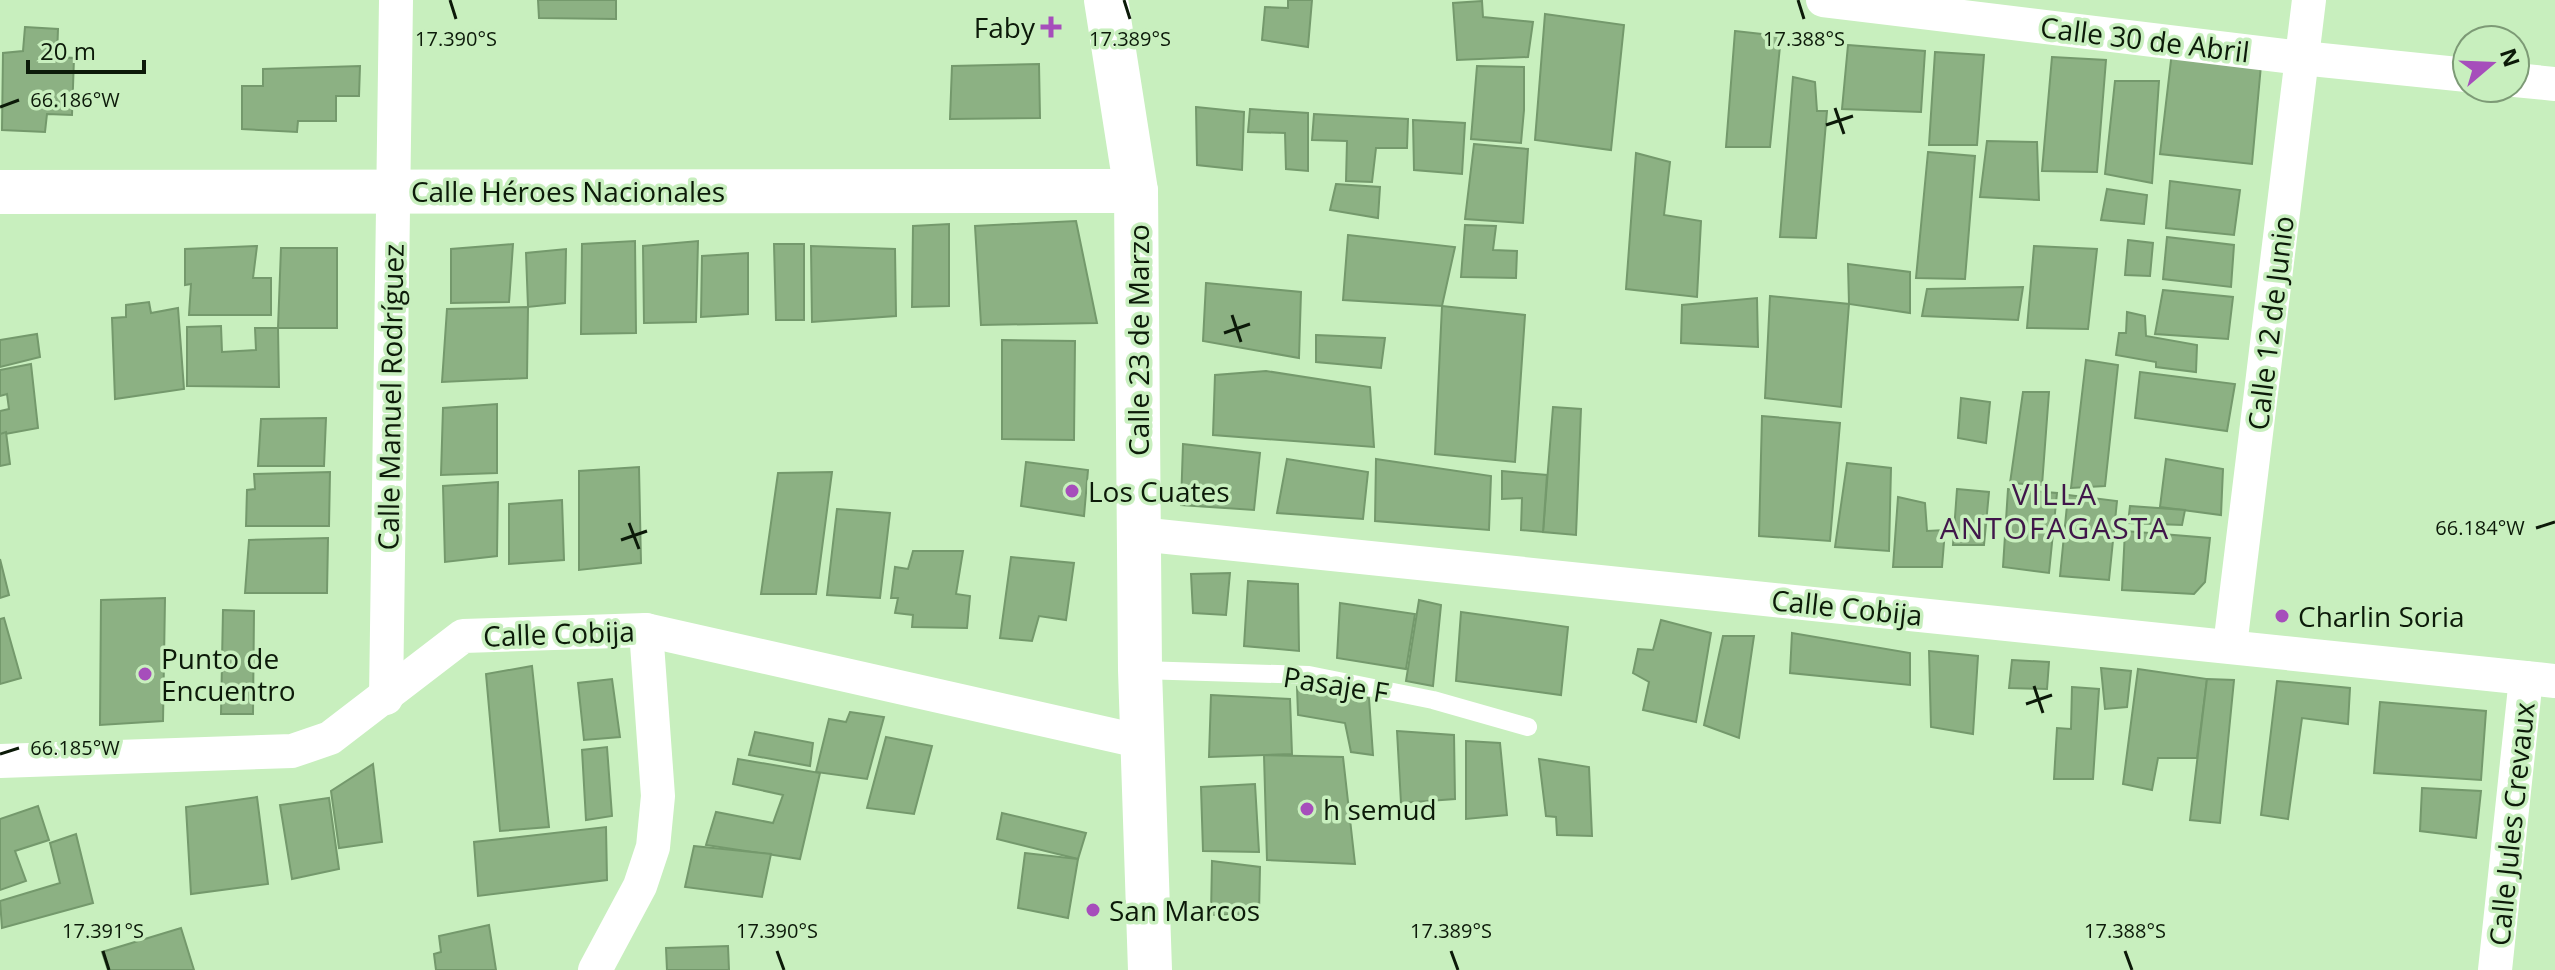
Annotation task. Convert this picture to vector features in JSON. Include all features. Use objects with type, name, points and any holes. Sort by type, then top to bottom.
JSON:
[{"type":"street","name":"Calle Manuel Rodríguez","points":[[386,698],[396,0]]},
{"type":"street","name":"Calle 23 de Marzo","points":[[1106,0],[1136,191],[1140,670],[1150,970]]},
{"type":"street","name":"Calle 30 de Abril","points":[[1823,0],[2451,73]]},
{"type":"street","name":"Calle 12 de Junio","points":[[2230,646],[2309,0]]},
{"type":"street","points":[[2531,82],[2555,84]]},
{"type":"street","name":"Calle Héroes Nacionales","points":[[0,192],[1136,191]]},
{"type":"street","name":"Calle Cobija","points":[[1139,534],[2541,679]]},
{"type":"street","name":"Calle Cobija","points":[[0,761],[292,751],[330,738],[463,636],[646,630],[1143,742]]},
{"type":"street","points":[[595,970],[640,886],[653,847],[658,796],[646,630]]},
{"type":"street","name":"Calle Jules Crevaux","points":[[2495,970],[2541,679]]},
{"type":"lane","name":"Pasaje F","points":[[1140,670],[1309,675],[1433,700],[1528,727]]},
{"type":"building","points":[[538,0],[616,0],[616,19],[539,18]]},
{"type":"building","points":[[1288,0],[1312,0],[1308,47],[1262,40],[1265,7],[1288,8]]},
{"type":"building","points":[[1482,1],[1483,17],[1533,22],[1528,57],[1457,60],[1453,3]]},
{"type":"building","points":[[1545,14],[1624,25],[1611,150],[1535,140]]},
{"type":"building","points":[[25,27],[58,29],[57,57],[74,58],[72,115],[47,114],[45,132],[2,130],[3,53],[23,51]]},
{"type":"building","points":[[1735,31],[1781,36],[1770,147],[1726,147]]},
{"type":"building","points":[[1848,45],[1925,51],[1921,112],[1842,109]]},
{"type":"building","points":[[1935,52],[1984,55],[1977,145],[1929,145]]},
{"type":"building","points":[[2172,52],[2261,65],[2252,164],[2160,154]]},
{"type":"building","points":[[2052,57],[2106,60],[2097,172],[2042,171]]},
{"type":"building","points":[[1039,64],[1040,118],[950,119],[952,66]]},
{"type":"building","points":[[360,66],[359,96],[336,96],[336,121],[298,121],[297,132],[242,129],[242,86],[263,86],[263,69]]},
{"type":"building","points":[[1477,66],[1524,67],[1521,143],[1471,139]]},
{"type":"building","points":[[1793,77],[1815,82],[1817,111],[1827,111],[1816,238],[1780,237]]},
{"type":"building","points":[[2115,81],[2159,81],[2152,183],[2105,174]]},
{"type":"building","points":[[1196,107],[1244,112],[1242,170],[1197,165]]},
{"type":"building","points":[[1250,109],[1308,113],[1308,171],[1286,169],[1285,133],[1248,132]]},
{"type":"building","points":[[1314,114],[1408,119],[1407,148],[1376,148],[1372,182],[1346,181],[1347,141],[1312,140]]},
{"type":"building","points":[[1413,120],[1465,123],[1462,174],[1414,170]]},
{"type":"building","points":[[1987,141],[2037,142],[2039,200],[1980,197]]},
{"type":"building","points":[[1474,144],[1528,149],[1523,223],[1465,219]]},
{"type":"building","points":[[1928,152],[1975,156],[1965,279],[1916,278]]},
{"type":"building","points":[[1636,153],[1670,162],[1664,215],[1701,221],[1697,297],[1626,289]]},
{"type":"building","points":[[2170,181],[2240,190],[2234,235],[2166,228]]},
{"type":"building","points":[[1336,184],[1380,187],[1378,218],[1330,210]]},
{"type":"building","points":[[2107,189],[2147,195],[2144,224],[2101,220]]},
{"type":"building","points":[[1076,221],[1097,323],[981,325],[975,226]]},
{"type":"building","points":[[949,224],[949,306],[912,307],[913,226]]},
{"type":"building","points":[[1465,225],[1496,226],[1493,250],[1517,251],[1516,278],[1461,277]]},
{"type":"building","points":[[1348,235],[1455,247],[1442,306],[1343,300]]},
{"type":"building","points":[[2167,237],[2234,245],[2231,287],[2163,279]]},
{"type":"building","points":[[2128,240],[2153,243],[2150,276],[2125,275]]},
{"type":"building","points":[[635,241],[636,333],[581,334],[582,244]]},
{"type":"building","points":[[698,241],[696,322],[644,323],[643,246]]},
{"type":"building","points":[[513,244],[509,302],[451,303],[451,249]]},
{"type":"building","points":[[774,244],[804,244],[804,320],[776,320]]},
{"type":"building","points":[[257,246],[253,278],[271,278],[271,315],[189,315],[191,284],[185,285],[185,249]]},
{"type":"building","points":[[811,246],[895,249],[896,316],[812,322]]},
{"type":"building","points":[[2034,246],[2097,249],[2088,329],[2027,328]]},
{"type":"building","points":[[281,248],[337,248],[337,328],[278,328]]},
{"type":"building","points":[[566,249],[565,303],[528,307],[526,253]]},
{"type":"building","points":[[748,253],[748,314],[701,317],[702,256]]},
{"type":"building","points":[[1848,264],[1910,272],[1910,313],[1849,304]]},
{"type":"building","points":[[1206,283],[1301,292],[1299,358],[1203,341]]},
{"type":"building","points":[[2023,287],[2018,320],[1922,316],[1927,289]]},
{"type":"building","points":[[2163,290],[2233,297],[2228,339],[2155,334]]},
{"type":"building","points":[[1770,296],[1849,304],[1841,407],[1765,398]]},
{"type":"building","points":[[1757,298],[1758,347],[1681,343],[1682,305]]},
{"type":"building","points":[[149,302],[151,313],[178,308],[184,389],[115,399],[112,318],[126,317],[126,305]]},
{"type":"building","points":[[1442,306],[1525,315],[1515,462],[1435,454]]},
{"type":"building","points":[[528,307],[527,378],[442,382],[447,309]]},
{"type":"building","points":[[2127,312],[2145,316],[2146,336],[2197,345],[2196,372],[2156,367],[2156,362],[2116,355],[2119,333],[2126,333]]},
{"type":"building","points":[[221,326],[222,352],[256,350],[255,328],[278,328],[279,387],[187,386],[187,327]]},
{"type":"building","points":[[37,334],[40,357],[0,367],[0,340]]},
{"type":"building","points":[[1316,335],[1385,338],[1381,368],[1316,362]]},
{"type":"building","points":[[1002,340],[1075,341],[1074,440],[1002,439]]},
{"type":"building","points":[[2086,360],[2118,365],[2105,486],[2071,488]]},
{"type":"building","points":[[31,364],[38,428],[0,435],[0,411],[9,409],[7,394],[0,396],[0,370]]},
{"type":"building","points":[[1266,371],[1370,387],[1374,447],[1213,435],[1215,375]]},
{"type":"building","points":[[2140,372],[2235,384],[2227,431],[2135,418]]},
{"type":"building","points":[[2023,392],[2049,392],[2042,485],[2010,483]]},
{"type":"building","points":[[1961,398],[1990,402],[1986,443],[1958,438]]},
{"type":"building","points":[[497,404],[497,473],[441,475],[443,408]]},
{"type":"building","points":[[1553,407],[1581,409],[1576,535],[1543,532]]},
{"type":"building","points":[[1762,416],[1840,423],[1830,541],[1759,536]]},
{"type":"building","points":[[326,418],[324,466],[258,466],[261,419]]},
{"type":"building","points":[[6,432],[10,464],[0,466],[0,434]]},
{"type":"building","points":[[1183,444],[1260,453],[1254,510],[1181,505]]},
{"type":"building","points":[[1287,459],[1368,472],[1363,519],[1277,513]]},
{"type":"building","points":[[1376,459],[1491,476],[1489,530],[1375,521]]},
{"type":"building","points":[[2166,459],[2223,469],[2221,515],[2160,507]]},
{"type":"building","points":[[1026,462],[1088,470],[1084,516],[1021,506]]},
{"type":"building","points":[[1847,463],[1891,468],[1889,551],[1835,547]]},
{"type":"building","points":[[639,467],[641,563],[579,570],[579,471]]},
{"type":"building","points":[[1502,471],[1547,475],[1543,532],[1521,530],[1522,498],[1502,499]]},
{"type":"building","points":[[330,472],[329,526],[246,526],[247,490],[255,489],[254,474]]},
{"type":"building","points":[[832,472],[816,594],[761,594],[778,473]]},
{"type":"building","points":[[498,482],[497,556],[445,562],[443,486]]},
{"type":"building","points":[[1957,489],[1989,492],[1984,545],[1953,545]]},
{"type":"building","points":[[2008,489],[2057,493],[2049,573],[2003,567]]},
{"type":"building","points":[[2068,495],[2117,501],[2109,580],[2060,576]]},
{"type":"building","points":[[1898,497],[1925,503],[1927,531],[1945,530],[1942,567],[1893,567]]},
{"type":"building","points":[[562,500],[564,560],[509,564],[509,504]]},
{"type":"building","points":[[2130,506],[2185,510],[2182,525],[2128,523]]},
{"type":"building","points":[[837,509],[890,513],[880,598],[827,595]]},
{"type":"building","points":[[2125,531],[2210,538],[2205,582],[2194,594],[2122,590]]},
{"type":"building","points":[[328,538],[327,593],[245,593],[249,540]]},
{"type":"building","points":[[913,551],[963,551],[956,594],[970,596],[967,628],[912,627],[913,615],[895,613],[898,598],[891,598],[895,567],[908,569]]},
{"type":"building","points":[[1011,557],[1074,563],[1066,620],[1039,616],[1032,641],[1000,638]]},
{"type":"building","points":[[0,559],[9,595],[0,598]]},
{"type":"building","points":[[1230,573],[1226,615],[1193,613],[1191,574]]},
{"type":"building","points":[[1248,581],[1298,584],[1299,651],[1244,646]]},
{"type":"building","points":[[165,598],[163,721],[100,725],[101,600]]},
{"type":"building","points":[[1419,600],[1441,605],[1433,686],[1406,681]]},
{"type":"building","points":[[1340,603],[1415,614],[1406,669],[1337,658]]},
{"type":"building","points":[[223,610],[254,611],[253,714],[221,714]]},
{"type":"building","points":[[1461,612],[1568,627],[1561,695],[1456,681]]},
{"type":"building","points":[[4,618],[21,678],[0,684],[0,619]]},
{"type":"building","points":[[1661,620],[1711,633],[1696,722],[1643,710],[1649,682],[1633,673],[1638,649],[1653,650]]},
{"type":"building","points":[[1792,633],[1910,653],[1910,685],[1790,673]]},
{"type":"building","points":[[1723,636],[1754,636],[1739,738],[1704,725]]},
{"type":"building","points":[[1929,651],[1978,656],[1973,734],[1931,727]]},
{"type":"building","points":[[2012,660],[2049,662],[2047,689],[2009,688]]},
{"type":"building","points":[[532,666],[549,827],[500,831],[486,674]]},
{"type":"building","points":[[2101,668],[2131,671],[2127,707],[2105,709]]},
{"type":"building","points":[[2138,669],[2207,679],[2197,758],[2158,758],[2152,790],[2123,784]]},
{"type":"building","points":[[612,679],[620,737],[584,740],[578,683]]},
{"type":"building","points":[[2207,679],[2234,680],[2220,823],[2190,820]]},
{"type":"building","points":[[2277,681],[2350,688],[2348,724],[2302,718],[2288,819],[2261,815]]},
{"type":"building","points":[[1297,687],[1369,698],[1373,755],[1351,752],[1345,723],[1298,715]]},
{"type":"building","points":[[2072,687],[2099,689],[2093,779],[2054,779],[2057,728],[2071,729]]},
{"type":"building","points":[[1211,695],[1290,699],[1292,754],[1209,757]]},
{"type":"building","points":[[2380,702],[2486,711],[2481,780],[2374,773]]},
{"type":"building","points":[[850,712],[884,717],[867,779],[816,772],[829,719],[846,722]]},
{"type":"building","points":[[1397,731],[1454,735],[1455,799],[1401,803]]},
{"type":"building","points":[[755,732],[813,743],[810,766],[749,755]]},
{"type":"building","points":[[886,737],[932,746],[914,814],[867,808]]},
{"type":"building","points":[[1466,741],[1500,743],[1507,815],[1466,819]]},
{"type":"building","points":[[607,747],[612,816],[586,820],[582,750]]},
{"type":"building","name":"h semud","points":[[1264,755],[1343,757],[1355,864],[1267,860]]},
{"type":"building","points":[[738,759],[820,773],[800,859],[706,845],[716,812],[773,823],[783,795],[733,784]]},
{"type":"building","points":[[1539,759],[1589,767],[1592,836],[1557,835],[1556,817],[1546,816]]},
{"type":"building","points":[[373,764],[382,842],[339,848],[331,791]]},
{"type":"building","points":[[1255,784],[1259,852],[1203,851],[1201,787]]},
{"type":"building","points":[[2422,788],[2481,791],[2476,838],[2420,831]]},
{"type":"building","points":[[257,797],[268,884],[191,894],[186,807]]},
{"type":"building","points":[[329,798],[339,869],[292,879],[280,805]]},
{"type":"building","points":[[38,806],[49,840],[15,851],[26,881],[0,890],[0,819]]},
{"type":"building","points":[[1002,813],[1086,833],[1078,859],[997,839]]},
{"type":"building","points":[[606,827],[607,880],[478,896],[474,842]]},
{"type":"building","points":[[76,834],[93,903],[2,928],[0,901],[60,883],[50,843]]},
{"type":"building","points":[[694,846],[771,854],[762,897],[685,887]]},
{"type":"building","points":[[1025,853],[1078,859],[1068,918],[1018,908]]},
{"type":"building","points":[[1212,861],[1260,867],[1259,914],[1211,915]]},
{"type":"building","points":[[489,925],[496,970],[436,970],[434,954],[441,952],[439,936]]},
{"type":"building","points":[[181,928],[194,970],[108,970],[102,952]]},
{"type":"building","points":[[728,946],[729,970],[667,970],[666,948]]},
{"type":"place","name":"Faby","points":[[1051,27]]},
{"type":"place","name":"Los Cuates","points":[[1072,491]]},
{"type":"place","name":"Charlin Soria","points":[[2282,616]]},
{"type":"place","name":"Punto de Encuentro","points":[[145,674]]},
{"type":"place","name":"h semud","points":[[1307,809]]},
{"type":"place","name":"San Marcos","points":[[1093,910]]},
{"type":"district","name":"VILLA ANTOFAGASTA","points":[[2055,510]]}]
